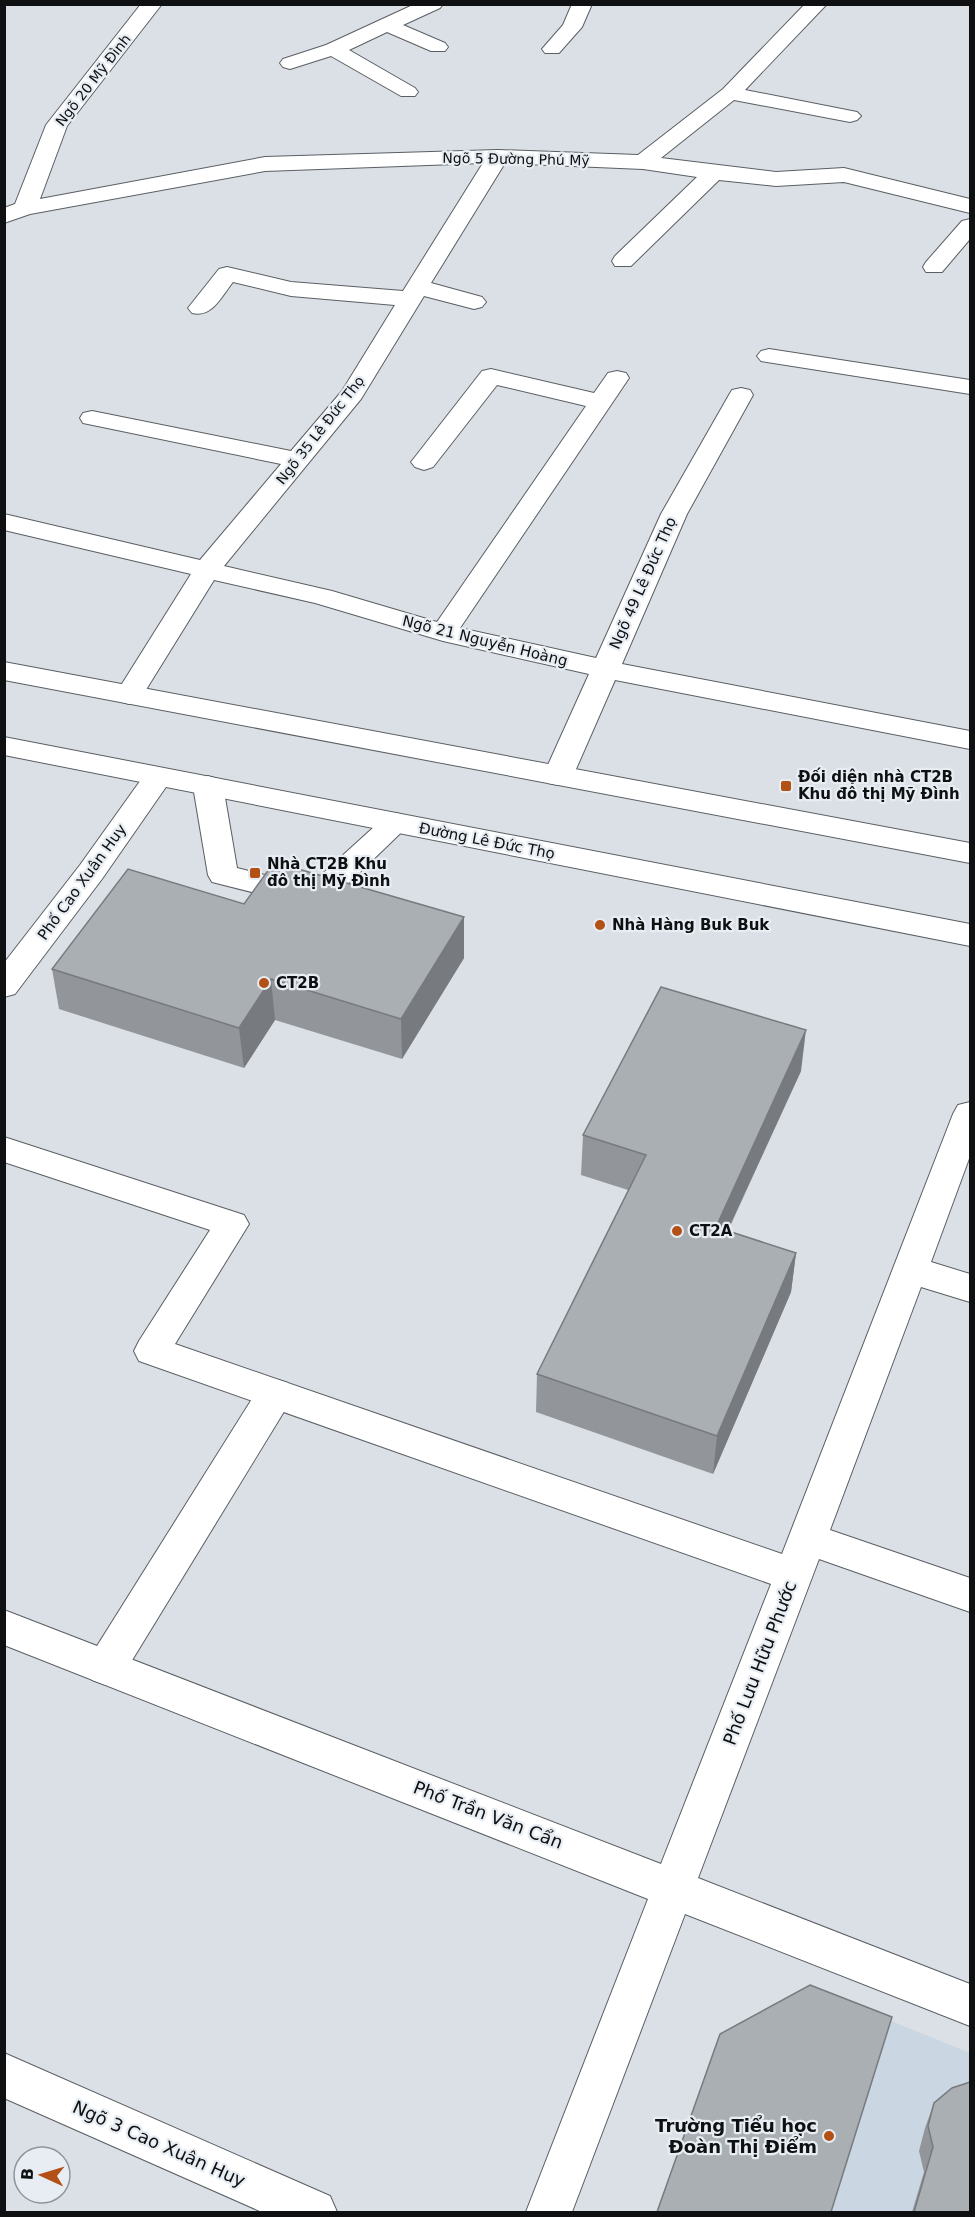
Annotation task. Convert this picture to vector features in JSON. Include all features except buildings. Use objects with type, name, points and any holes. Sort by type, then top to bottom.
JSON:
[{"type":"street","name":"Ngõ 20 Mỹ Đình","points":[[14,212],[57,125],[152,4]]},
{"type":"street","points":[[290,63],[333,49],[389,26],[433,4]]},
{"type":"street","points":[[552,49],[572,27],[582,4]]},
{"type":"street","points":[[643,162],[730,93],[817,4]]},
{"type":"street","points":[[389,26],[438,47]]},
{"type":"street","points":[[333,49],[408,92]]},
{"type":"street","points":[[730,93],[850,116]]},
{"type":"street","name":"Ngõ 5 Đường Phú Mỹ","points":[[14,212],[265,164],[498,156],[643,162],[714,173],[776,179],[843,175],[970,206]]},
{"type":"street","name":"Ngõ 35 Lê Đức Thọ","points":[[129,695],[207,569],[352,394],[498,156]]},
{"type":"street","points":[[623,261],[714,173]]},
{"type":"street","points":[[934,267],[970,226]]},
{"type":"street","points":[[200,308],[227,274],[291,289],[414,293],[474,302]]},
{"type":"street","points":[[769,356],[970,387]]},
{"type":"street","points":[[424,462],[482,370],[600,402]]},
{"type":"street","points":[[443,633],[617,378]]},
{"type":"street","name":"Ngõ 49 Lê Đức Thọ","points":[[558,776],[674,514],[741,395]]},
{"type":"street","points":[[92,418],[298,460]]},
{"type":"street","name":"Ngõ 21 Nguyễn Hoàng","points":[[4,522],[322,597],[443,633],[605,669],[970,740]]},
{"type":"street","points":[[4,671],[970,853]]},
{"type":"street","name":"Đường Lê Đức Thọ","points":[[4,746],[970,935]]},
{"type":"street","name":"Phố Cao Xuân Huy","points":[[4,986],[91,872],[158,777]]},
{"type":"street","points":[[207,786],[223,875],[315,898],[396,823]]},
{"type":"street","name":"Phố Lưu Hữu Phước","points":[[549,2212],[970,1114]]},
{"type":"street","points":[[4,1149],[232,1224],[152,1351],[794,1575]]},
{"type":"street","points":[[910,1270],[970,1288]]},
{"type":"street","points":[[106,1667],[274,1394]]},
{"type":"street","points":[[808,1539],[970,1595]]},
{"type":"street","name":"Phố Trần Văn Cẩn","points":[[4,1627],[970,2005]]},
{"type":"street","name":"Ngõ 3 Cao Xuân Huy","points":[[4,2075],[314,2212]]},
{"type":"shaded area","name":"Trường Tiểu học Đoàn Thị Điểm","points":[[832,1997],[970,2053],[970,2212],[661,2212]]},
{"type":"place","name":"Đối diện nhà CT2B Khu đô thị Mỹ Đình","points":[[786,786]]},
{"type":"place","name":"Nhà CT2B Khu đô thị Mỹ Đình","points":[[255,873]]},
{"type":"place","name":"Nhà Hàng Buk Buk","points":[[600,925]]},
{"type":"place","name":"CT2B","points":[[264,983]]},
{"type":"place","name":"CT2A","points":[[677,1231]]},
{"type":"place","name":"Trường Tiểu học Đoàn Thị Điểm","points":[[829,2136]]}]
